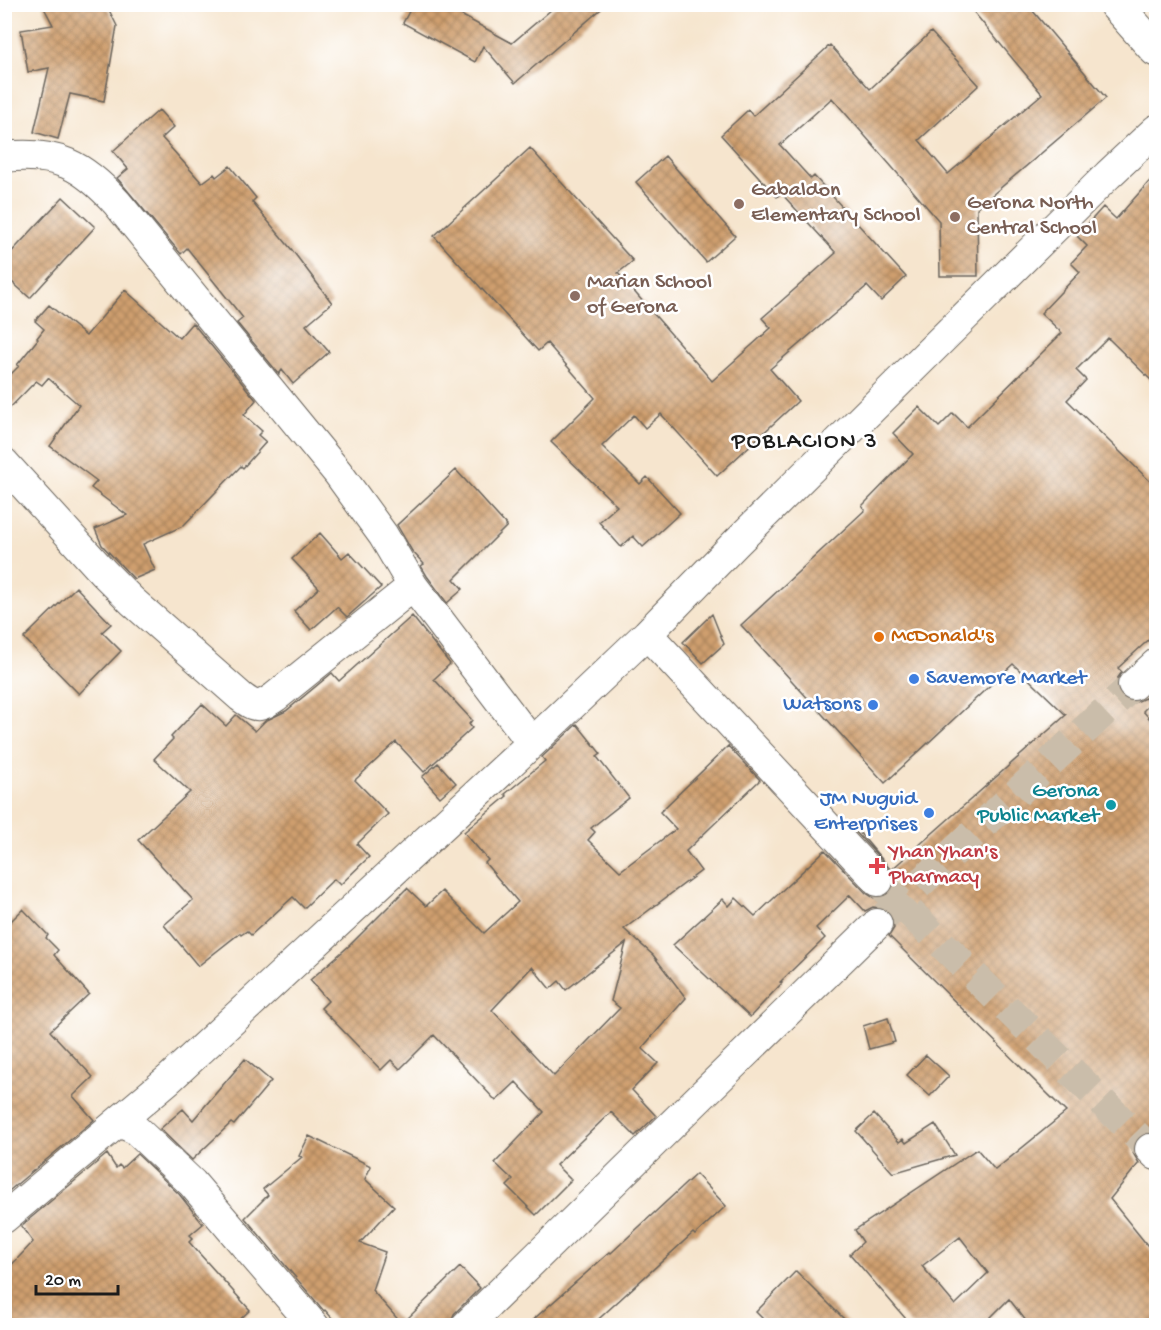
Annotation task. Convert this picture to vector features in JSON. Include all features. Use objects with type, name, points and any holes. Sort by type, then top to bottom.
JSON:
[{"type":"main road","points":[[1115,4],[1156,50]]},
{"type":"street","points":[[4,1218],[120,1122],[532,743],[647,634],[744,534],[1156,130]]},
{"type":"street","points":[[4,157],[37,155],[59,160],[83,171],[103,187],[197,298],[338,473],[383,535],[412,586],[532,743]]},
{"type":"street","points":[[4,463],[97,566],[132,601],[253,706],[260,706],[275,697],[412,586]]},
{"type":"street","points":[[647,634],[878,881]]},
{"type":"street","points":[[1133,685],[1156,664]]},
{"type":"street","points":[[466,1326],[877,924]]},
{"type":"street","points":[[120,1122],[135,1129],[192,1183],[314,1326]]},
{"type":"building","points":[[42,4],[106,4],[117,26],[104,101],[70,94],[58,139],[34,132],[49,68],[28,72],[21,30],[53,25]]},
{"type":"building","points":[[413,4],[441,4],[512,43],[558,4],[607,4],[515,83],[483,46],[475,62],[403,23]]},
{"type":"building","points":[[967,4],[1027,4],[1106,98],[977,208],[978,276],[940,276],[939,221],[832,98],[780,145],[811,179],[814,176],[906,277],[881,301],[867,286],[770,369],[798,401],[717,476],[661,414],[645,428],[634,415],[602,446],[640,484],[647,477],[680,513],[643,547],[633,536],[621,547],[599,522],[617,506],[551,442],[595,398],[547,343],[538,351],[434,236],[530,148],[633,261],[618,273],[712,381],[771,328],[762,318],[836,253],[781,193],[777,197],[721,135],[748,110],[753,116],[830,45],[870,89],[931,32],[979,85],[919,140],[948,174],[1042,94]]},
{"type":"building","points":[[159,110],[174,127],[162,138],[202,183],[214,174],[216,177],[230,166],[256,198],[252,202],[332,303],[306,325],[329,352],[293,384],[282,370],[279,374],[237,323],[243,318],[187,248],[181,254],[117,178],[128,169],[113,151]]},
{"type":"building","points":[[665,156],[735,236],[706,262],[636,182]]},
{"type":"building","points":[[1156,174],[1156,385],[1108,338],[1076,370],[1086,380],[1067,400],[1156,487],[1156,633],[1118,668],[1122,672],[1117,679],[1116,688],[1120,696],[1127,701],[1136,702],[1145,698],[1150,704],[1143,711],[1156,726],[1156,1133],[1146,1132],[1137,1137],[1133,1153],[1139,1163],[1110,1199],[1156,1256],[1156,1326],[1030,1326],[1009,1299],[982,1326],[912,1326],[850,1254],[863,1242],[855,1230],[977,1149],[995,1170],[1066,1112],[889,936],[894,928],[890,912],[873,907],[865,911],[850,895],[816,928],[825,938],[780,982],[782,983],[750,1017],[673,945],[723,899],[729,906],[736,898],[755,916],[825,850],[866,893],[874,898],[882,898],[889,894],[895,885],[895,877],[891,870],[1066,715],[1013,664],[885,783],[741,625],[865,510],[862,506],[913,454],[893,433],[919,407],[939,427],[953,413],[967,427],[1062,333],[1041,313],[1080,272],[1071,263],[1087,246],[1077,236],[1103,207],[1116,219]],"holes":[[[960,1237],[988,1273],[955,1305],[922,1266]]]},
{"type":"building","points":[[63,197],[95,227],[30,298],[4,275],[4,260]]},
{"type":"building","points":[[125,290],[179,338],[192,323],[195,326],[256,400],[244,415],[262,431],[258,435],[266,442],[243,468],[241,466],[183,526],[143,544],[155,570],[134,579],[102,545],[95,529],[127,515],[91,488],[97,481],[50,446],[79,405],[48,378],[42,385],[36,381],[4,414],[4,381],[19,366],[17,365],[44,329],[35,321],[49,305],[86,336]]},
{"type":"building","points":[[456,470],[507,526],[454,579],[463,589],[447,603],[427,576],[421,566],[424,564],[412,551],[397,525]]},
{"type":"building","points":[[320,533],[342,558],[349,552],[381,587],[347,617],[337,607],[311,630],[294,611],[319,588],[292,559]]},
{"type":"building","points":[[76,587],[111,624],[102,632],[121,651],[79,694],[24,638]]},
{"type":"building","points":[[712,614],[724,644],[703,663],[683,642]]},
{"type":"building","points":[[412,616],[450,664],[434,679],[472,720],[469,724],[472,728],[424,772],[396,742],[355,780],[388,814],[357,844],[369,857],[340,885],[334,879],[304,908],[293,897],[251,935],[247,931],[241,935],[240,933],[198,966],[164,925],[193,900],[138,840],[190,792],[154,759],[202,704],[226,726],[236,715],[255,731],[265,721],[286,711],[332,673],[339,681]]},
{"type":"building","points":[[577,724],[601,754],[597,757],[629,798],[591,828],[595,832],[588,840],[620,871],[676,829],[660,812],[728,746],[760,780],[686,851],[701,871],[624,929],[653,955],[686,998],[642,1048],[658,1063],[632,1090],[656,1116],[635,1136],[611,1112],[556,1165],[571,1180],[536,1215],[507,1186],[513,1180],[495,1163],[544,1112],[516,1082],[496,1101],[434,1035],[400,1069],[391,1060],[381,1070],[321,1008],[328,1001],[310,980],[350,945],[407,888],[426,906],[442,891],[484,933],[518,902],[485,863],[488,860],[464,832],[545,761],[542,757]],"holes":[[[626,943],[611,1001],[620,1008],[554,1076],[492,1010],[532,967],[550,989],[559,981],[566,990]]]},
{"type":"building","points":[[438,763],[456,783],[440,797],[422,777]]},
{"type":"building","points":[[854,826],[891,870],[852,828]]},
{"type":"building","points":[[23,909],[48,935],[46,938],[58,950],[54,955],[89,994],[50,1031],[93,1077],[73,1096],[94,1120],[4,1195],[4,928]]},
{"type":"building","points":[[888,1018],[895,1042],[869,1049],[863,1026]]},
{"type":"building","points":[[926,1055],[949,1076],[930,1096],[907,1075]]},
{"type":"building","points":[[245,1059],[271,1081],[234,1125],[231,1123],[192,1160],[160,1129],[183,1109],[193,1120]]},
{"type":"building","points":[[874,1114],[899,1142],[903,1139],[906,1143],[935,1124],[955,1155],[893,1173],[856,1131]]},
{"type":"building","points":[[309,1136],[371,1166],[365,1179],[394,1206],[360,1243],[385,1252],[372,1290],[402,1324],[460,1267],[480,1288],[454,1314],[449,1326],[339,1326],[245,1218],[268,1195],[263,1189],[302,1157],[299,1156]]},
{"type":"building","points":[[107,1154],[116,1168],[119,1165],[122,1168],[137,1154],[179,1194],[203,1224],[190,1235],[193,1238],[189,1242],[250,1310],[233,1326],[4,1326],[4,1273],[33,1242],[21,1226]]},
{"type":"building","points":[[696,1174],[726,1206],[695,1235],[693,1233],[591,1326],[526,1326],[611,1253]]},
{"type":"building","points":[[796,1271],[851,1326],[770,1326],[756,1312]]},
{"type":"tunnel","points":[[885,916],[1133,685]]},
{"type":"tunnel","points":[[878,881],[1150,1149]]},
{"type":"place","name":"Gabaldon Elementary School","points":[[739,204]]},
{"type":"place","name":"Gerona North Central School","points":[[955,217]]},
{"type":"place","name":"Marian School of Gerona","points":[[575,296]]},
{"type":"place","name":"McDonald's","points":[[879,637]]},
{"type":"place","name":"Savemore Market","points":[[914,679]]},
{"type":"place","name":"Watsons","points":[[873,705]]},
{"type":"place","name":"Gerona Public Market","points":[[1111,805]]},
{"type":"place","name":"JM Nuguid Enterprises","points":[[929,813]]},
{"type":"place","name":"Yhan Yhan's Pharmacy","points":[[877,866]]},
{"type":"district","name":"POBLACION 3","points":[[805,442]]}]
